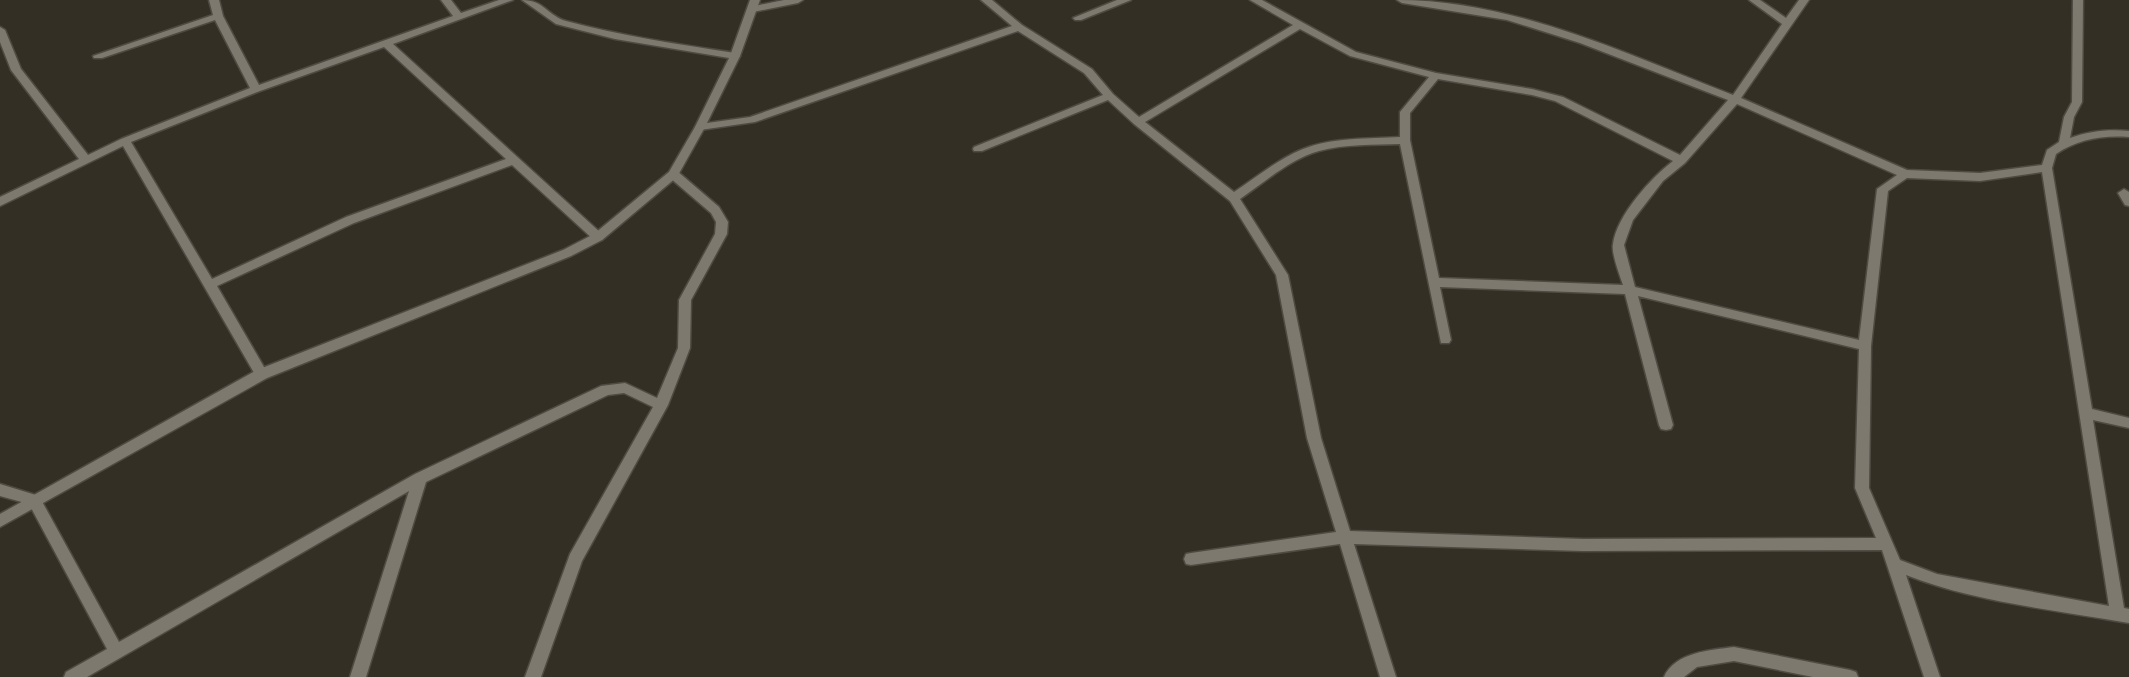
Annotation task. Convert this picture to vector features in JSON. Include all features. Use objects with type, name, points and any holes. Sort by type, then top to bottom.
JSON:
[{"type":"street","points":[[214,0],[218,16],[256,89]]},
{"type":"street","points":[[446,0],[459,17]]},
{"type":"street","points":[[0,202],[125,141],[256,89],[508,0]]},
{"type":"street","points":[[527,0],[559,22],[615,36],[735,56]]},
{"type":"street","points":[[0,521],[34,500],[262,374],[567,253],[598,237],[673,174],[700,127],[735,56],[754,5],[798,0]]},
{"type":"street","points":[[986,0],[1019,26],[1088,71],[1109,96],[1138,122],[1234,198],[1282,275],[1314,438],[1388,677]]},
{"type":"street","points":[[1078,18],[1126,0]]},
{"type":"street","points":[[1255,0],[1353,54],[1436,76],[1532,92],[1559,99],[1681,160]]},
{"type":"street","points":[[1402,0],[1432,3],[1509,17],[1583,41],[1735,99],[1905,174],[1980,177],[2047,168]]},
{"type":"street","points":[[1754,0],[1788,24]]},
{"type":"street","points":[[1666,425],[1618,244],[1628,219],[1659,178],[1681,160],[1735,99],[1804,0]]},
{"type":"street","points":[[2064,142],[2069,117],[2077,102],[2078,0]]},
{"type":"street","points":[[98,56],[218,16]]},
{"type":"street","points":[[1138,122],[1300,25]]},
{"type":"street","points":[[700,127],[751,120],[1019,26]]},
{"type":"street","points":[[0,30],[16,70],[86,160]]},
{"type":"street","points":[[387,44],[598,237]]},
{"type":"street","points":[[1436,76],[1405,112],[1405,140],[1435,282],[1445,340]]},
{"type":"street","points":[[978,149],[1109,96]]},
{"type":"street","points":[[1894,564],[1936,580],[1972,588],[2123,614],[2085,413],[2047,168],[2051,152],[2064,142],[2117,133],[2129,134]]},
{"type":"street","points":[[1234,198],[1282,166],[1315,149],[1345,143],[1405,140]]},
{"type":"street","points":[[125,141],[211,284],[262,374]]},
{"type":"street","points":[[211,284],[350,220],[515,160]]},
{"type":"street","points":[[533,677],[576,559],[661,405],[684,348],[685,300],[721,234],[722,222],[715,210],[673,174]]},
{"type":"street","points":[[1905,174],[1884,190],[1865,346],[1862,488],[1894,564],[1932,677]]},
{"type":"street","points":[[1435,282],[1630,290],[1865,346]]},
{"type":"street","points":[[72,677],[420,478],[606,390],[626,388],[661,405]]},
{"type":"street","points":[[2085,413],[2129,423]]},
{"type":"street","points":[[358,677],[420,478]]},
{"type":"street","points":[[0,490],[34,500],[116,651]]},
{"type":"street","points":[[1191,559],[1344,537],[1583,545],[1886,544]]},
{"type":"street","points":[[1672,677],[1694,660],[1734,654],[1850,677]]}]
